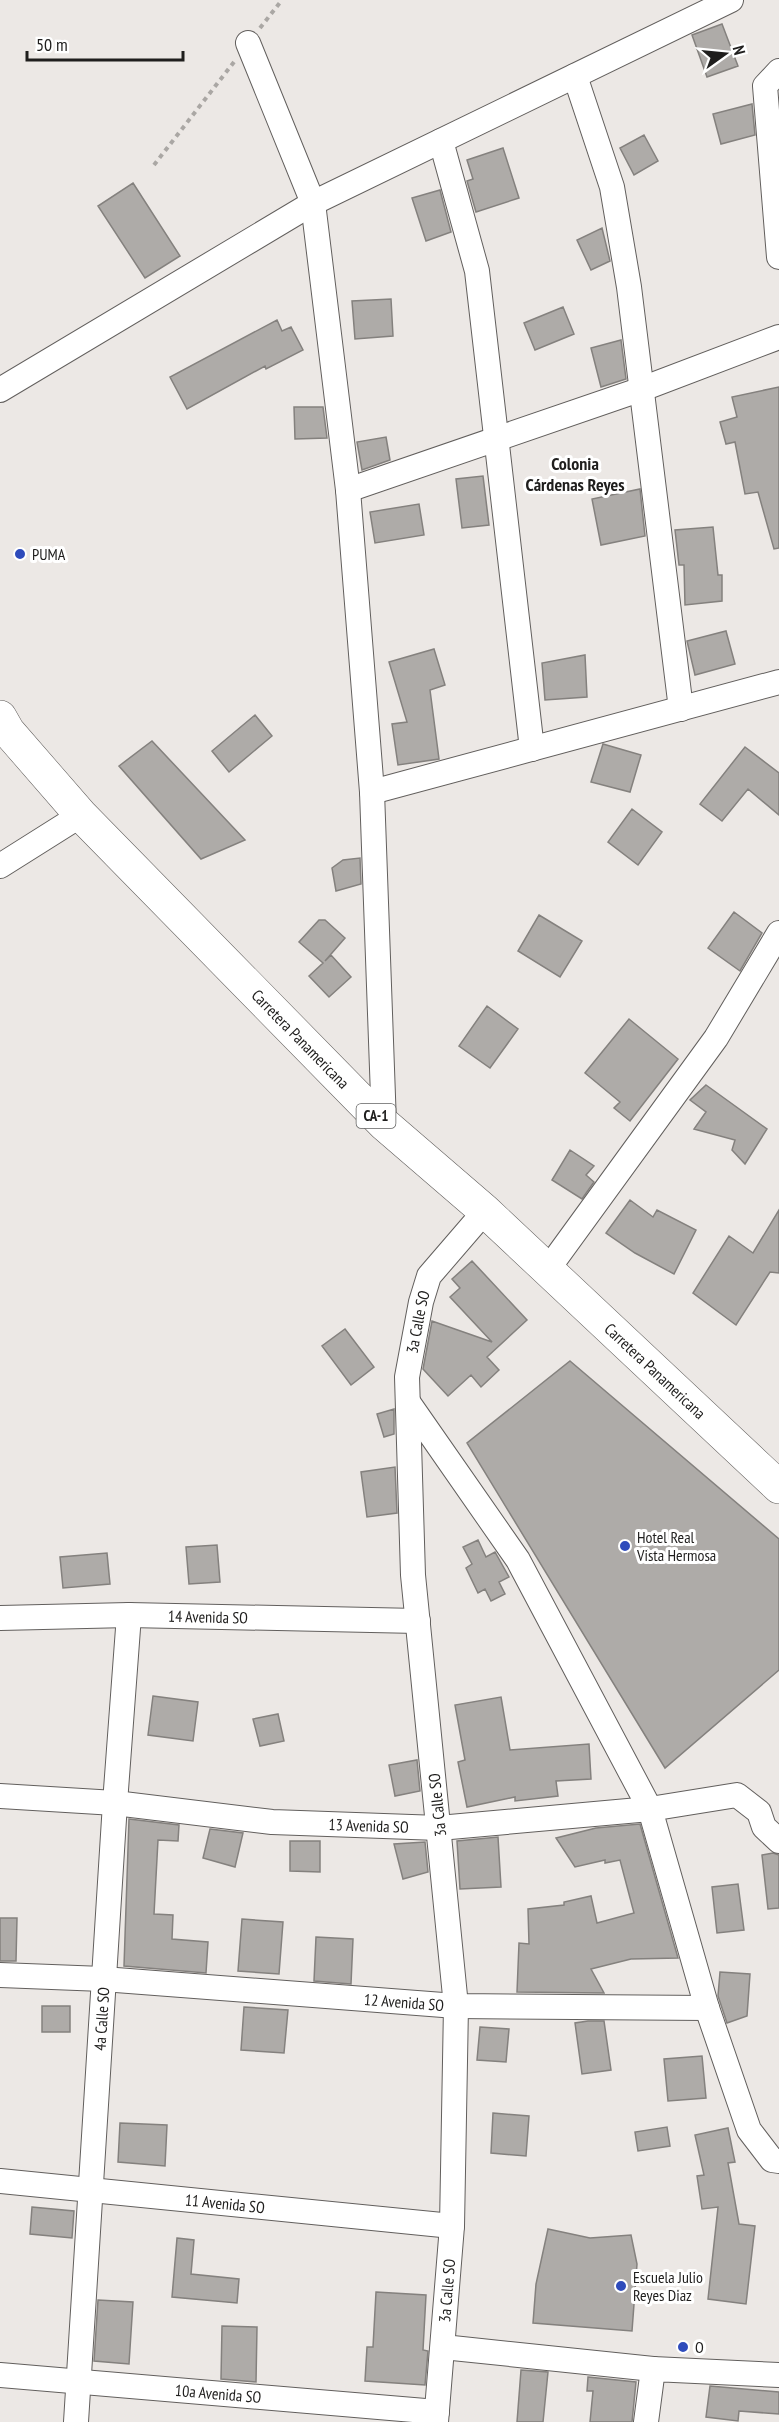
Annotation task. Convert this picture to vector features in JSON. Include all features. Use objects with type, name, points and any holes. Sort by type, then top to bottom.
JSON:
[{"type":"highway","name":"Carretera Panamericana","points":[[3,728],[81,814],[384,1124],[485,1211],[779,1487]]},
{"type":"street","points":[[0,390],[313,203],[731,0]]},
{"type":"street","points":[[248,43],[313,203],[348,490],[372,792],[384,1124]]},
{"type":"street","points":[[779,71],[765,86],[779,256]]},
{"type":"street","points":[[575,76],[612,188],[629,287],[681,709]]},
{"type":"street","points":[[441,141],[477,271],[532,749]]},
{"type":"street","points":[[348,490],[642,389],[779,337]]},
{"type":"street","points":[[372,792],[779,682]]},
{"type":"street","points":[[0,866],[81,814]]},
{"type":"street","points":[[548,1269],[716,1038],[779,933]]},
{"type":"street","name":"3a Calle SO","points":[[436,2417],[452,2226],[456,2006],[413,1575],[407,1377],[421,1302],[429,1276],[485,1211]]},
{"type":"street","points":[[408,1402],[518,1560],[650,1809],[707,2008],[749,2130],[772,2160],[779,2162]]},
{"type":"street","name":"14 Avenida SO","points":[[0,1618],[129,1615],[418,1621]]},
{"type":"street","name":"4a Calle SO","points":[[76,2422],[103,1979],[129,1615]]},
{"type":"street","name":"13 Avenida SO","points":[[0,1796],[115,1803],[272,1822],[439,1828],[650,1809],[737,1795],[759,1812],[764,1827],[779,1841]]},
{"type":"street","name":"12 Avenida SO","points":[[0,1975],[103,1979],[456,2006],[707,2008]]},
{"type":"street","name":"11 Avenida SO","points":[[0,2181],[452,2226]]},
{"type":"street","points":[[443,2347],[653,2369],[779,2375]]},
{"type":"street","points":[[646,2422],[653,2369]]},
{"type":"street","name":"10a Avenida SO","points":[[0,2375],[436,2417]]},
{"type":"path","points":[[154,165],[282,0]]},
{"type":"building","points":[[722,24],[738,66],[707,77],[692,35]]},
{"type":"building","points":[[752,104],[755,135],[721,144],[713,114]]},
{"type":"building","points":[[644,135],[658,161],[634,175],[620,148]]},
{"type":"building","points":[[503,148],[519,198],[476,212],[467,181],[473,179],[467,160]]},
{"type":"building","points":[[133,183],[180,256],[145,278],[98,206]]},
{"type":"building","points":[[440,190],[451,232],[426,241],[412,198]]},
{"type":"building","points":[[602,228],[610,261],[591,270],[577,240]]},
{"type":"building","points":[[391,299],[393,336],[355,339],[352,301]]},
{"type":"building","points":[[563,307],[574,334],[535,350],[524,323]]},
{"type":"building","points":[[277,320],[282,331],[291,327],[303,350],[266,369],[265,366],[187,409],[170,377]]},
{"type":"building","points":[[621,340],[626,379],[601,387],[591,348]]},
{"type":"building","points":[[779,387],[779,548],[774,549],[758,492],[745,494],[735,442],[726,444],[720,422],[737,417],[732,397]]},
{"type":"building","points":[[294,407],[323,407],[327,438],[295,439]]},
{"type":"building","points":[[386,437],[390,460],[362,470],[357,442]]},
{"type":"building","points":[[483,476],[489,525],[462,528],[456,479]]},
{"type":"building","points":[[640,489],[645,536],[601,545],[592,499]]},
{"type":"building","points":[[419,504],[424,535],[375,543],[370,512]]},
{"type":"building","points":[[713,527],[718,575],[722,575],[722,601],[685,605],[684,565],[679,565],[675,530]]},
{"type":"building","points":[[726,631],[735,664],[695,675],[687,641]]},
{"type":"building","points":[[434,649],[445,685],[430,690],[439,759],[398,765],[392,724],[407,722],[389,662]]},
{"type":"building","points":[[585,655],[587,697],[545,700],[542,663]]},
{"type":"building","points":[[255,715],[272,736],[229,772],[212,751]]},
{"type":"building","points":[[152,741],[245,840],[201,859],[119,766]]},
{"type":"building","points":[[603,744],[641,755],[630,792],[591,782]]},
{"type":"building","points":[[745,747],[779,773],[779,815],[748,789],[722,821],[700,804]]},
{"type":"building","points":[[632,809],[662,832],[638,865],[608,842]]},
{"type":"building","points":[[360,858],[361,884],[336,891],[332,868],[343,860]]},
{"type":"building","points":[[734,912],[762,933],[740,971],[708,948]]},
{"type":"building","points":[[539,915],[582,941],[560,977],[518,951]]},
{"type":"building","points":[[319,920],[325,920],[345,938],[325,961],[331,955],[351,977],[329,997],[309,976],[323,963],[299,942]]},
{"type":"building","points":[[487,1006],[518,1029],[490,1068],[459,1046]]},
{"type":"building","points":[[629,1019],[678,1059],[630,1121],[614,1108],[620,1102],[585,1073]]},
{"type":"building","points":[[706,1085],[767,1129],[745,1164],[732,1150],[735,1140],[694,1129],[706,1112],[690,1100]]},
{"type":"building","points":[[570,1150],[594,1166],[586,1175],[594,1182],[582,1199],[552,1180]]},
{"type":"building","points":[[630,1200],[653,1217],[657,1210],[696,1230],[674,1274],[635,1253],[606,1233]]},
{"type":"building","points":[[779,1210],[779,1273],[770,1272],[736,1325],[693,1293],[729,1236],[753,1253]]},
{"type":"building","points":[[472,1261],[527,1320],[487,1357],[499,1370],[481,1387],[471,1375],[448,1396],[423,1369],[432,1321],[492,1342],[450,1297],[460,1288],[452,1279]]},
{"type":"building","points":[[345,1329],[374,1367],[351,1385],[322,1346]]},
{"type":"building","points":[[570,1361],[779,1539],[779,1670],[665,1768],[467,1443]]},
{"type":"building","points":[[394,1409],[394,1434],[384,1437],[377,1414]]},
{"type":"building","points":[[395,1467],[397,1513],[367,1517],[361,1472]]},
{"type":"building","points":[[478,1540],[486,1557],[495,1552],[509,1577],[499,1582],[505,1594],[491,1601],[485,1589],[478,1593],[466,1568],[472,1564],[463,1547]]},
{"type":"building","points":[[217,1545],[220,1582],[189,1584],[186,1547]]},
{"type":"building","points":[[107,1553],[110,1584],[63,1588],[60,1557]]},
{"type":"building","points":[[153,1696],[198,1702],[193,1741],[148,1735]]},
{"type":"building","points":[[501,1697],[510,1750],[589,1744],[591,1779],[556,1781],[558,1796],[515,1801],[515,1797],[467,1807],[458,1762],[465,1760],[455,1705]]},
{"type":"building","points":[[278,1714],[284,1741],[260,1746],[253,1719]]},
{"type":"building","points":[[417,1760],[420,1791],[395,1796],[389,1765]]},
{"type":"building","points":[[129,1819],[179,1825],[178,1841],[158,1840],[154,1914],[173,1915],[172,1939],[208,1942],[206,1973],[124,1966]]},
{"type":"building","points":[[640,1824],[678,1958],[631,1959],[591,1969],[604,1993],[517,1992],[519,1943],[529,1944],[528,1909],[564,1905],[564,1902],[591,1896],[597,1923],[634,1913],[620,1860],[605,1863],[605,1860],[575,1867],[556,1838],[596,1828]]},
{"type":"building","points":[[210,1829],[243,1833],[235,1867],[203,1858]]},
{"type":"building","points":[[498,1837],[501,1887],[460,1889],[457,1841]]},
{"type":"building","points":[[290,1841],[320,1841],[320,1872],[290,1871]]},
{"type":"building","points":[[425,1842],[428,1872],[403,1879],[394,1844]]},
{"type":"building","points":[[773,1853],[779,1855],[779,1908],[768,1909],[762,1855]]},
{"type":"building","points":[[738,1884],[744,1930],[717,1933],[712,1887]]},
{"type":"building","points":[[0,1918],[17,1918],[16,1961],[0,1961]]},
{"type":"building","points":[[242,1919],[283,1922],[279,1974],[238,1971]]},
{"type":"building","points":[[316,1937],[353,1939],[351,1984],[314,1981]]},
{"type":"building","points":[[720,1972],[750,1974],[747,2016],[727,2023],[718,1996]]},
{"type":"building","points":[[42,2006],[70,2006],[70,2032],[42,2032]]},
{"type":"building","points":[[244,2007],[288,2010],[284,2053],[241,2050]]},
{"type":"building","points":[[604,2021],[611,2070],[582,2074],[575,2023]]},
{"type":"building","points":[[480,2027],[509,2029],[506,2062],[477,2060]]},
{"type":"building","points":[[702,2056],[706,2098],[668,2101],[664,2059]]},
{"type":"building","points":[[493,2113],[529,2116],[526,2156],[491,2153]]},
{"type":"building","points":[[120,2123],[167,2125],[165,2166],[118,2162]]},
{"type":"building","points":[[667,2127],[670,2146],[638,2151],[635,2132]]},
{"type":"building","points":[[728,2128],[735,2162],[728,2163],[739,2224],[755,2226],[746,2304],[708,2299],[718,2207],[702,2209],[697,2176],[704,2175],[695,2135]]},
{"type":"building","points":[[32,2207],[74,2211],[72,2238],[30,2234]]},
{"type":"building","points":[[548,2229],[590,2238],[631,2235],[637,2264],[632,2331],[533,2323],[536,2284]]},
{"type":"building","points":[[177,2238],[194,2240],[191,2274],[239,2279],[237,2303],[172,2297]]},
{"type":"building","points":[[376,2292],[426,2295],[423,2350],[428,2351],[425,2385],[365,2381],[367,2347],[373,2347]]},
{"type":"building","points":[[98,2300],[133,2302],[129,2364],[94,2361]]},
{"type":"building","points":[[222,2326],[257,2327],[256,2382],[221,2379]]},
{"type":"building","points":[[521,2370],[548,2372],[543,2422],[517,2422]]},
{"type":"building","points":[[588,2377],[636,2382],[632,2422],[590,2422],[593,2391],[587,2391]]},
{"type":"building","points":[[710,2386],[779,2392],[779,2414],[739,2411],[738,2421],[706,2417]]},
{"type":"place","name":"PUMA","points":[[20,554]]},
{"type":"place","name":"Hotel Real Vista Hermosa","points":[[625,1546]]},
{"type":"place","name":"Escuela Julio Reyes Diaz","points":[[621,2286]]},
{"type":"place","name":"O","points":[[683,2347]]},
{"type":"district","name":"Colonia Cárdenas Reyes","points":[[575,474]]}]
